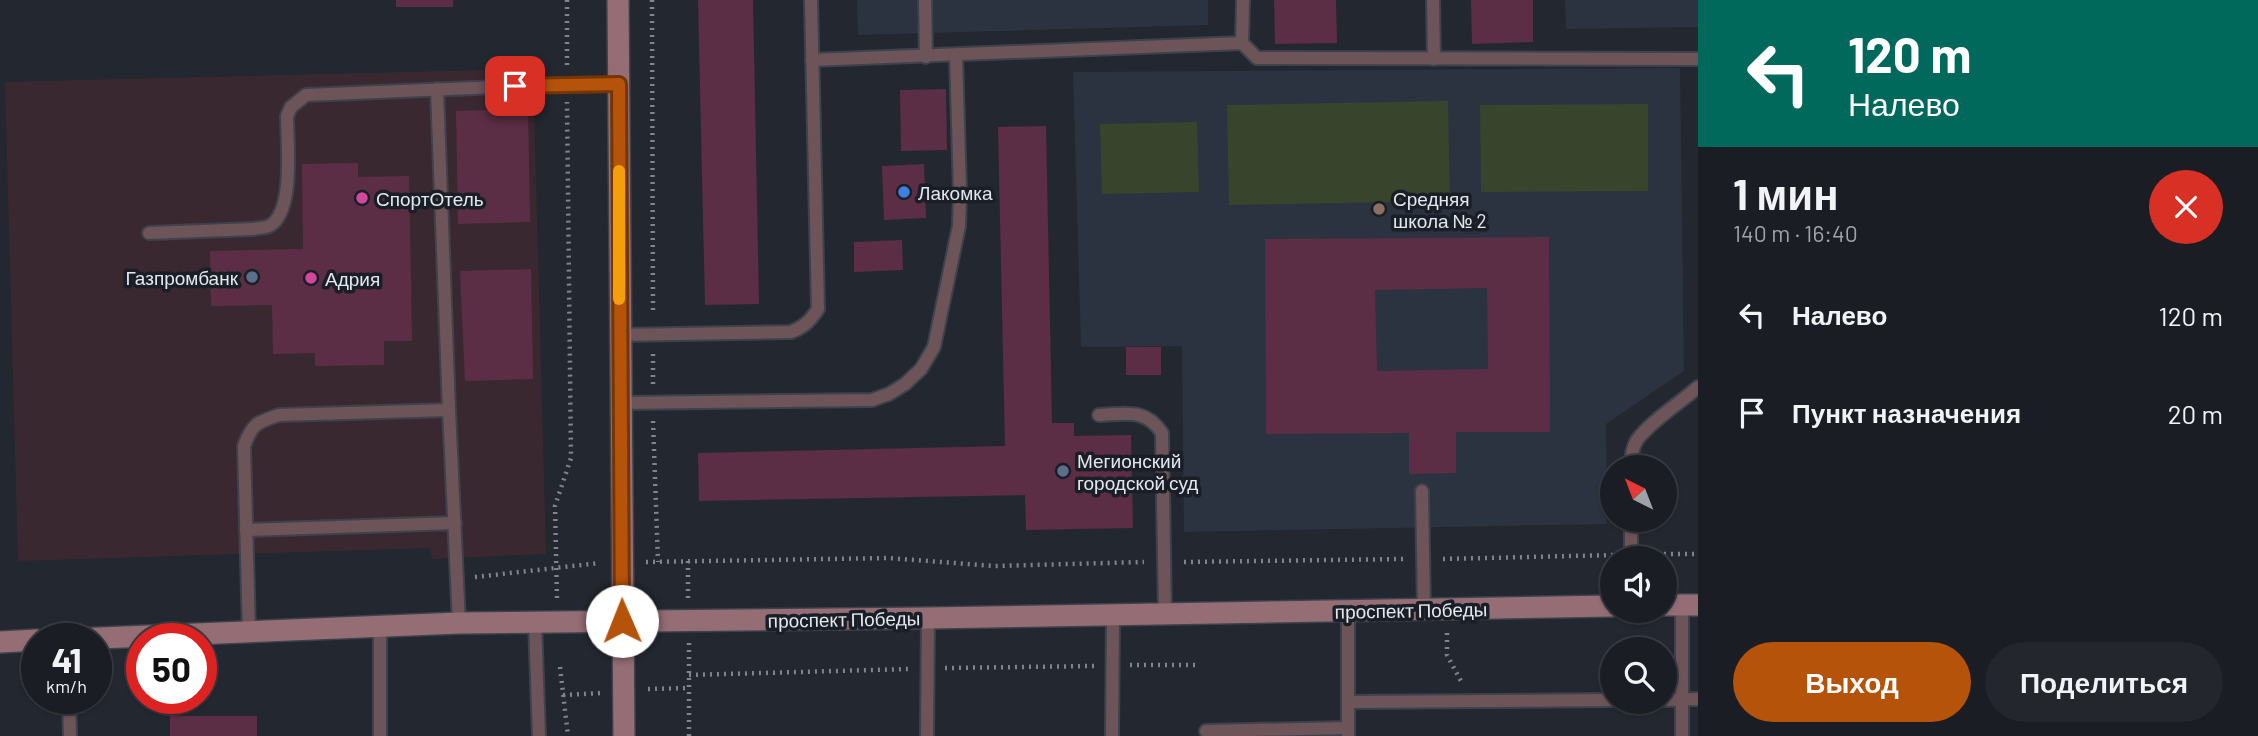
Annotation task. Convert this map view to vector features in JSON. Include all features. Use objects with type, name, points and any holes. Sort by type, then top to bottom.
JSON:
[{"type":"street","points":[[618,0],[624,736]]},
{"type":"street","name":"проспект Победы","points":[[112,638],[459,623],[1600,606]]},
{"type":"street","points":[[0,642],[21,641]]},
{"type":"lane","points":[[619,335],[791,332],[803,328],[818,309],[811,0]]},
{"type":"lane","points":[[925,0],[926,57]]},
{"type":"lane","points":[[1243,0],[1242,43],[1257,58],[1698,60]]},
{"type":"lane","points":[[1433,0],[1434,59]]},
{"type":"lane","points":[[812,60],[1242,43]]},
{"type":"lane","points":[[620,403],[872,400],[889,394],[921,369],[933,346],[959,226],[956,56]]},
{"type":"lane","points":[[149,233],[269,226],[280,216],[286,197],[287,116],[291,107],[306,95],[619,84]]},
{"type":"lane","points":[[437,89],[459,623]]},
{"type":"lane","points":[[1631,455],[1636,442],[1646,431],[1698,387]]},
{"type":"lane","points":[[249,632],[244,446],[250,429],[261,421],[279,415],[449,410]]},
{"type":"lane","points":[[1100,415],[1136,414],[1155,423],[1162,433],[1164,614]]},
{"type":"lane","points":[[1422,491],[1424,610]]},
{"type":"lane","points":[[246,530],[455,523]]},
{"type":"lane","points":[[1682,605],[1682,736]]},
{"type":"lane","points":[[1206,731],[1348,732],[1349,611]]},
{"type":"lane","points":[[1112,615],[1112,736]]},
{"type":"lane","points":[[927,736],[928,618]]},
{"type":"lane","points":[[535,622],[539,736]]},
{"type":"lane","points":[[380,625],[380,736]]},
{"type":"lane","points":[[1677,700],[1698,699]]},
{"type":"lane","points":[[1348,702],[1600,700]]},
{"type":"lane","points":[[69,714],[69,736]]},
{"type":"path","points":[[458,579],[557,568],[555,506],[571,458],[567,0]]},
{"type":"path","points":[[652,0],[653,403],[658,562]]},
{"type":"path","points":[[1677,555],[1698,554]]},
{"type":"path","points":[[688,561],[888,558],[995,566],[1600,556]]},
{"type":"path","points":[[689,688],[689,736]]},
{"type":"path","points":[[563,695],[568,736]]},
{"type":"shaded area","points":[[857,0],[1208,0],[1208,25],[858,35]]},
{"type":"shaded area","points":[[1565,0],[1698,0],[1698,27],[1566,29]]},
{"type":"shaded area","name":"Средняя школа № 2","points":[[1680,68],[1684,371],[1606,424],[1606,455],[1600,455],[1600,524],[1184,532],[1182,346],[1081,347],[1073,72]]},
{"type":"shaded area","points":[[533,69],[546,554],[432,559],[430,548],[18,561],[5,82]]},
{"type":"green space","points":[[1448,101],[1450,201],[1229,205],[1227,105]]},
{"type":"green space","points":[[1648,104],[1648,191],[1481,192],[1480,105]]},
{"type":"green space","points":[[1197,122],[1199,192],[1102,194],[1100,124]]},
{"type":"building","points":[[396,0],[453,0],[453,7],[396,7]]},
{"type":"building","points":[[698,0],[753,0],[759,304],[705,305]]},
{"type":"building","points":[[1274,0],[1336,0],[1337,43],[1275,44]]},
{"type":"building","points":[[1471,0],[1533,0],[1533,42],[1472,44]]},
{"type":"building","points":[[946,89],[947,150],[901,151],[900,90]]},
{"type":"building","points":[[528,109],[530,222],[458,224],[456,111]]},
{"type":"building","points":[[1046,126],[1052,423],[1074,423],[1074,436],[1131,435],[1133,528],[1026,530],[1025,495],[699,501],[698,453],[1005,446],[998,127]]},
{"type":"building","name":"Адрия","points":[[358,163],[358,177],[409,176],[412,341],[384,341],[384,365],[315,366],[315,353],[273,354],[272,305],[211,306],[210,251],[303,249],[302,164]]},
{"type":"building","name":"Лакомка","points":[[924,164],[926,218],[884,220],[882,166]]},
{"type":"building","points":[[1549,237],[1550,432],[1456,432],[1456,473],[1409,474],[1409,433],[1266,434],[1265,239]],"holes":[[[1487,288],[1488,369],[1377,371],[1375,290]]]},
{"type":"building","points":[[902,240],[903,270],[854,272],[854,242]]},
{"type":"building","points":[[531,269],[533,379],[465,381],[460,271]]},
{"type":"building","points":[[1126,347],[1161,347],[1161,375],[1126,375]]},
{"type":"building","points":[[170,716],[257,716],[257,736],[170,736]]},
{"type":"slow traffic","points":[[619,171],[619,299]]},
{"type":"place","name":"Лакомка","points":[[904,192]]},
{"type":"place","name":"СпортОтель","points":[[362,198]]},
{"type":"place","name":"Средняя школа № 2","points":[[1379,209]]},
{"type":"place","name":"Газпромбанк","points":[[252,277]]},
{"type":"place","name":"Адрия","points":[[311,278]]},
{"type":"place","name":"Мегионский городской суд","points":[[1063,471]]},
{"type":"route","points":[[515,86],[619,84],[622,621]]}]
